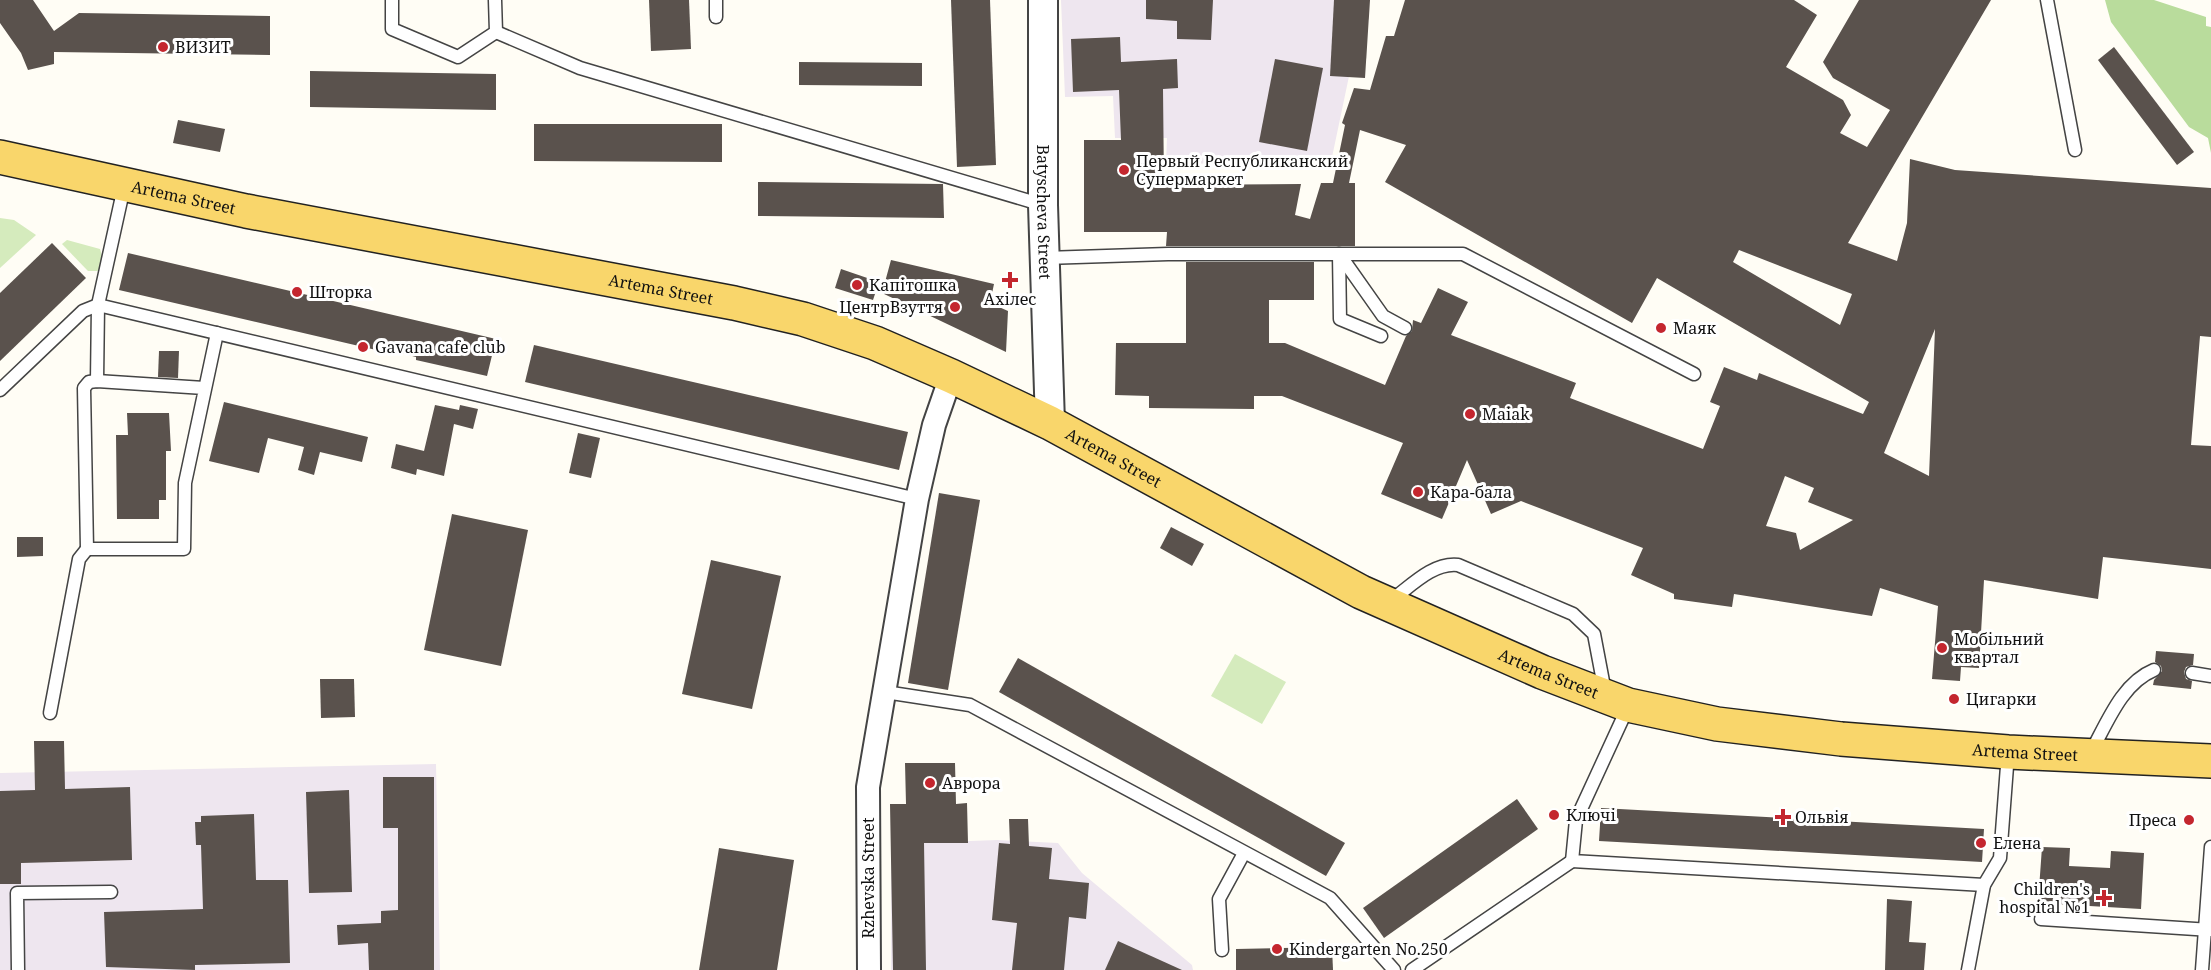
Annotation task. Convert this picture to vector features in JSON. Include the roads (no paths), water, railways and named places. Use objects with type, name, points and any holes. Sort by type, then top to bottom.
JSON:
[{"type":"main road","name":"Artema Street","points":[[0,157],[124,185],[791,316],[875,343],[1050,423],[1387,604],[1542,672],[1617,701],[1717,724],[1841,739],[2088,757],[2211,761]]},
{"type":"street","name":"Batyscheva Street","points":[[1043,0],[1044,205],[1050,423]]},
{"type":"street","name":"Rzhevska Street","points":[[869,970],[868,787],[917,499],[934,425],[951,376]]},
{"type":"lane","points":[[392,0],[392,29],[458,57],[496,32]]},
{"type":"lane","points":[[495,0],[496,32]]},
{"type":"lane","points":[[716,0],[716,17]]},
{"type":"lane","points":[[2047,0],[2075,150]]},
{"type":"lane","points":[[496,32],[580,68],[1044,205]]},
{"type":"lane","points":[[97,381],[98,305],[124,185]]},
{"type":"lane","points":[[1045,258],[1168,254],[1463,254],[1694,374]]},
{"type":"lane","points":[[1339,254],[1383,316],[1405,328]]},
{"type":"lane","points":[[1339,254],[1340,320],[1381,336]]},
{"type":"lane","points":[[0,390],[83,311],[98,305],[917,499]]},
{"type":"lane","points":[[87,549],[184,549],[185,483],[217,333]]},
{"type":"lane","points":[[50,713],[79,559],[87,549],[84,388],[89,382],[97,381],[204,388]]},
{"type":"lane","points":[[1387,604],[1436,567],[1446,563],[1458,565],[1573,614],[1594,634],[1617,701],[1576,820],[1572,861]]},
{"type":"lane","points":[[2088,757],[2126,693],[2140,676],[2154,670]]},
{"type":"lane","points":[[2192,674],[2211,676]]},
{"type":"lane","points":[[885,692],[970,705],[1330,898],[1394,970]]},
{"type":"lane","points":[[1968,970],[1984,885],[2000,858],[2008,752]]},
{"type":"lane","points":[[2202,970],[2208,930],[2211,847]]},
{"type":"lane","points":[[1222,950],[1219,899],[1244,853]]},
{"type":"lane","points":[[1412,970],[1572,861],[1984,885]]},
{"type":"lane","points":[[18,970],[17,893],[111,892]]},
{"type":"lane","points":[[2041,919],[2208,930]]},
{"type":"place","name":"ВИЗИТ","points":[[163,47]]},
{"type":"place","name":"Первый Республиканский Супермаркет","points":[[1124,170]]},
{"type":"place","name":"Ахілес","points":[[1010,280]]},
{"type":"place","name":"Капітошка","points":[[857,285]]},
{"type":"place","name":"Шторка","points":[[297,292]]},
{"type":"place","name":"ЦентрВзуття","points":[[955,307]]},
{"type":"place","name":"Маяк","points":[[1661,328]]},
{"type":"place","name":"Gavana cafe club","points":[[363,347]]},
{"type":"place","name":"Maiak","points":[[1470,414]]},
{"type":"place","name":"Кара-бала","points":[[1418,492]]},
{"type":"place","name":"Мобільний квартал","points":[[1942,648]]},
{"type":"place","name":"Цигарки","points":[[1954,699]]},
{"type":"place","name":"Аврора","points":[[930,783]]},
{"type":"place","name":"Ключі","points":[[1554,815]]},
{"type":"place","name":"Ольвія","points":[[1783,817]]},
{"type":"place","name":"Преса","points":[[2189,820]]},
{"type":"place","name":"Елена","points":[[1981,843]]},
{"type":"place","name":"Children's hospital №1","points":[[2104,898]]},
{"type":"place","name":"Kindergarten No.250","points":[[1277,949]]}]
